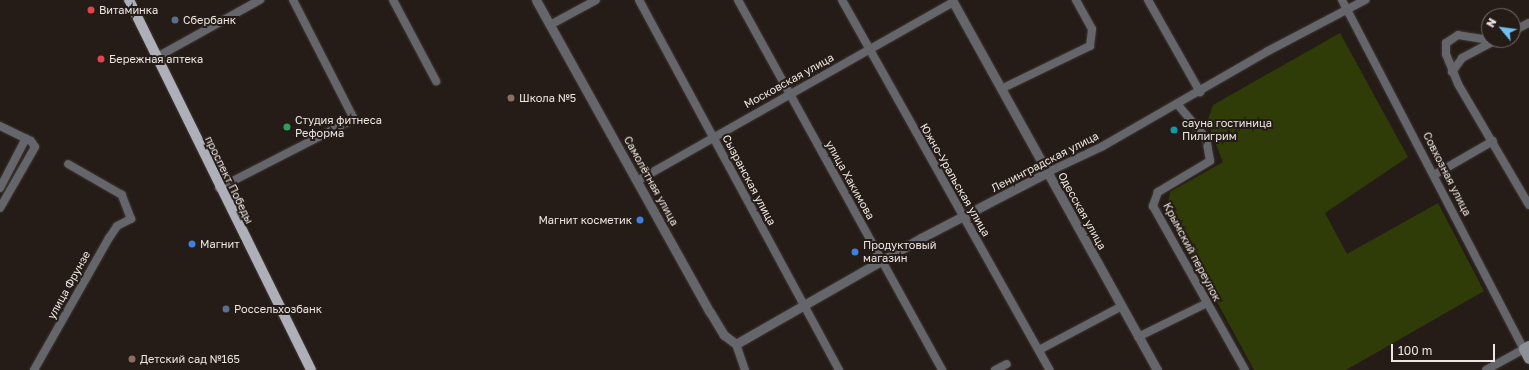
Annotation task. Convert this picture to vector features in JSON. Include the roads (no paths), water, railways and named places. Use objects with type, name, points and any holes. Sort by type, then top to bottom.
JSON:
[{"type":"main road","name":"проспект Победы","points":[[129,0],[219,188],[311,370]]},
{"type":"main road","name":"Совхозная улица","points":[[1526,347],[1529,359]]},
{"type":"street","points":[[157,57],[260,0]]},
{"type":"street","points":[[219,188],[354,120],[293,0]]},
{"type":"street","points":[[393,0],[436,81]]},
{"type":"street","name":"Самолётная улица","points":[[536,0],[724,335],[736,344],[745,370]]},
{"type":"street","points":[[550,25],[596,0]]},
{"type":"street","name":"Сызранская улица","points":[[639,0],[839,370]]},
{"type":"street","name":"улица Хакимова","points":[[738,0],[942,370]]},
{"type":"street","name":"Южно-Уральская улица","points":[[842,0],[868,50],[1050,370]]},
{"type":"street","points":[[1001,89],[1090,46],[1092,29],[1076,0]]},
{"type":"street","points":[[1148,0],[1200,92]]},
{"type":"street","name":"Совхозная улица","points":[[1342,0],[1526,347]]},
{"type":"street","name":"Ленинградская улица","points":[[736,344],[806,307],[883,263],[921,238],[964,218],[1046,173],[1103,146],[1178,105],[1268,51],[1365,0]]},
{"type":"street","name":"Московская улица","points":[[638,182],[713,136],[868,50],[952,1]]},
{"type":"street","name":"Одесская улица","points":[[952,1],[1046,173],[1157,370]]},
{"type":"street","points":[[1481,38],[1458,34],[1451,37],[1446,43],[1446,54],[1452,72],[1529,205]]},
{"type":"street","points":[[1452,72],[1462,58],[1481,47]]},
{"type":"street","name":"Крымский переулок","points":[[1178,105],[1206,138],[1210,161],[1158,192],[1154,206],[1245,370]]},
{"type":"street","points":[[0,126],[26,138],[34,144],[32,152],[0,208]]},
{"type":"street","points":[[0,188],[26,138]]},
{"type":"street","points":[[1434,174],[1493,141]]},
{"type":"street","name":"улица Фрунзе","points":[[34,370],[108,238],[117,226],[131,219],[122,194],[68,164]]},
{"type":"street","points":[[1138,337],[1207,303]]},
{"type":"street","points":[[1039,350],[1122,306]]},
{"type":"street","points":[[1486,370],[1526,347]]},
{"type":"street","points":[[995,370],[1007,364]]},
{"type":"place","name":"Витаминка","points":[[91,10]]},
{"type":"place","name":"Сбербанк","points":[[175,20]]},
{"type":"place","name":"Бережная аптека","points":[[101,59]]},
{"type":"place","name":"Школа №5","points":[[511,98]]},
{"type":"place","name":"Студия фитнеса Реформа","points":[[287,127]]},
{"type":"place","name":"сауна гостиница Пилигрим","points":[[1174,130]]},
{"type":"place","name":"Магнит косметик","points":[[640,220]]},
{"type":"place","name":"Магнит","points":[[192,244]]},
{"type":"place","name":"Продуктовый магазин","points":[[855,252]]},
{"type":"place","name":"Россельхозбанк","points":[[226,309]]},
{"type":"place","name":"Детский сад №165","points":[[132,359]]}]
